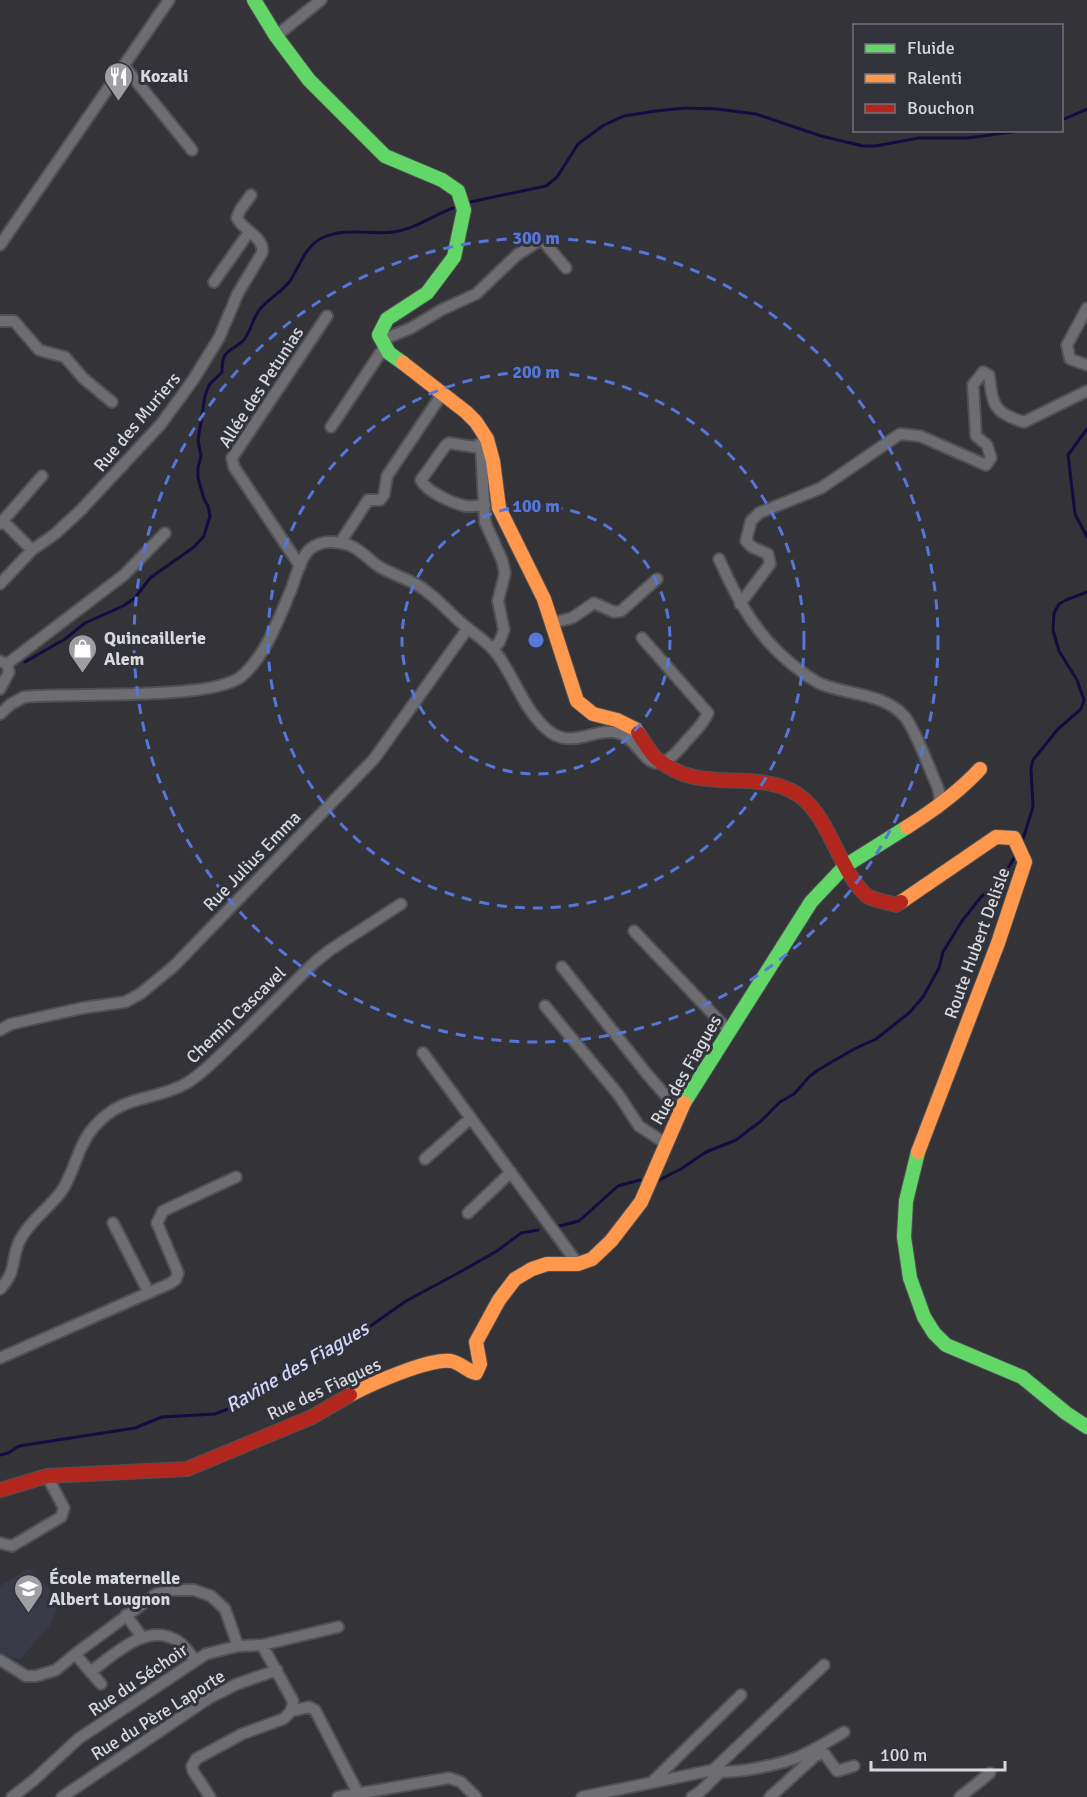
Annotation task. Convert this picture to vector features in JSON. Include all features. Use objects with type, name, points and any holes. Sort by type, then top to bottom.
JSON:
[{"type":"main road","points":[[254,0],[276,36],[309,80],[385,156],[442,180],[458,190],[464,210],[454,257],[427,293],[387,319],[379,335],[384,343]]},
{"type":"main road","name":"Route Hubert Delisle","points":[[384,343],[389,353],[476,422],[493,461],[499,508],[539,589],[577,701],[593,714],[617,720],[635,729],[655,757],[674,771],[710,781],[763,781],[794,792],[819,815],[845,866],[867,896],[896,905],[996,837],[1014,838],[1025,862],[1012,907],[924,1136],[905,1201],[903,1244],[918,1302],[938,1338],[946,1345],[1022,1377],[1066,1413],[1086,1425]]},
{"type":"main road","name":"Rue des Fiagues","points":[[0,1490],[47,1476],[187,1469],[312,1417],[370,1384],[430,1364],[450,1360],[476,1373],[480,1364],[476,1342],[499,1300],[515,1279],[532,1269],[547,1264],[578,1264],[592,1259],[611,1241],[641,1202],[680,1111],[811,902],[845,866],[938,808],[980,769]]},
{"type":"street","points":[[0,245],[169,0]]},
{"type":"street","points":[[276,36],[321,0]]},
{"type":"street","points":[[124,66],[192,150]]},
{"type":"street","name":"Rue des Muriers","points":[[0,584],[32,550],[55,534],[108,482],[161,424],[193,380],[219,338],[238,293],[262,253],[261,243],[237,218],[251,195]]},
{"type":"street","points":[[214,282],[249,232]]},
{"type":"street","points":[[331,427],[384,343],[441,310],[476,294],[517,255],[539,241],[544,242],[566,268]]},
{"type":"street","points":[[1087,308],[1067,345],[1070,359],[1087,365]]},
{"type":"street","name":"Allée des Petunias","points":[[300,566],[234,467],[232,458],[327,316]]},
{"type":"street","points":[[0,321],[14,321],[39,350],[65,357],[83,378],[112,402]]},
{"type":"street","points":[[740,604],[770,564],[768,554],[752,547],[746,541],[750,521],[759,513],[821,488],[900,434],[920,436],[986,465],[991,458],[987,445],[976,436],[973,385],[983,372],[989,375],[993,400],[1005,416],[1024,422],[1087,392]]},
{"type":"street","points":[[340,543],[368,500],[380,500],[384,495],[387,476],[442,394]]},
{"type":"street","points":[[485,505],[465,506],[424,486],[421,480],[449,443],[473,447],[484,442],[485,505],[485,522],[504,564],[505,573],[498,601],[504,630],[499,643],[492,648]]},
{"type":"street","points":[[32,550],[2,523],[42,476]]},
{"type":"street","points":[[0,689],[9,672],[3,663],[124,575],[165,533]]},
{"type":"street","points":[[0,714],[11,704],[24,697],[178,691],[232,682],[245,673],[263,649],[306,553],[322,543],[351,545],[378,566],[424,589],[492,648],[532,713],[552,734],[568,739],[607,732],[620,733],[647,759],[652,762],[662,762],[680,748],[708,713],[642,638]]},
{"type":"street","points":[[719,559],[740,604],[771,646],[807,675],[829,687],[888,704],[906,718],[938,788],[940,797],[938,808]]},
{"type":"street","points":[[551,623],[572,618],[594,603],[614,612],[621,611],[657,579]]},
{"type":"street","name":"Rue Julius Emma","points":[[0,1030],[11,1024],[82,1008],[125,1002],[140,994],[174,966],[374,759],[468,628]]},
{"type":"street","name":"Chemin Cascavel","points":[[0,1289],[13,1273],[20,1239],[62,1191],[80,1149],[95,1126],[126,1103],[187,1083],[227,1049],[315,962],[400,904]]},
{"type":"street","points":[[634,931],[729,1031]]},
{"type":"street","points":[[562,967],[647,1074],[680,1111]]},
{"type":"street","points":[[545,1006],[618,1094],[639,1126],[665,1143]]},
{"type":"street","points":[[423,1053],[578,1264]]},
{"type":"street","points":[[424,1159],[471,1118]]},
{"type":"street","points":[[468,1214],[511,1172]]},
{"type":"street","points":[[0,1358],[171,1283],[176,1279],[178,1273],[156,1223],[159,1217],[163,1211],[236,1177]]},
{"type":"street","points":[[113,1223],[149,1293]]},
{"type":"street","points":[[0,1543],[12,1546],[61,1517],[64,1508],[47,1476]]},
{"type":"street","points":[[0,1660],[20,1674],[31,1677],[56,1670],[156,1594],[173,1590],[194,1590],[211,1596],[225,1609],[238,1646]]},
{"type":"street","points":[[126,1616],[142,1637]]},
{"type":"street","name":"Rue du Séchoir","points":[[12,1797],[34,1780],[69,1746],[206,1654],[238,1646],[262,1645],[338,1627]]},
{"type":"street","points":[[90,1672],[142,1637],[153,1635],[175,1639],[183,1644],[195,1660]]},
{"type":"street","points":[[262,1645],[293,1701],[291,1711]]},
{"type":"street","points":[[75,1654],[100,1684]]},
{"type":"street","points":[[692,1797],[701,1791],[717,1771],[824,1665]]},
{"type":"street","name":"Rue du Père Laporte","points":[[62,1797],[209,1698],[237,1684],[277,1670]]},
{"type":"street","points":[[652,1782],[741,1695]]},
{"type":"street","points":[[210,1797],[193,1771],[192,1766],[196,1759],[242,1734],[283,1719],[291,1711],[309,1707],[315,1710],[360,1795]]},
{"type":"street","points":[[582,1797],[652,1782],[717,1771],[744,1770],[795,1759],[844,1732]]},
{"type":"street","points":[[770,1797],[815,1756],[824,1753],[837,1771],[854,1766]]},
{"type":"street","points":[[960,1797],[990,1773]]},
{"type":"street","points":[[338,1797],[448,1778],[461,1782],[476,1797]]},
{"type":"shaded area","name":"École maternelle Albert Lougnon","points":[[29,1568],[60,1601],[51,1624],[20,1659],[0,1654],[0,1586]]},
{"type":"waterway","points":[[470,202],[546,186],[557,177],[578,144],[604,125],[624,116],[656,111],[685,108],[756,114],[821,136],[863,146],[919,138],[967,138],[1012,132]]},
{"type":"waterway","points":[[1063,120],[1087,109]]},
{"type":"waterway","points":[[25,662],[65,639],[85,623],[135,598],[150,578],[194,547],[204,536],[210,516],[198,478],[201,456],[198,440],[209,385],[222,372],[225,355],[243,341],[260,309],[290,281],[311,246],[322,238],[340,233],[385,233],[402,230],[453,208]]},
{"type":"waterway","name":"Ravine des Fiagues","points":[[1087,429],[1068,455],[1075,514],[1087,537]]},
{"type":"waterway","name":"Ravine des Fiagues","points":[[1023,839],[1033,807],[1031,768],[1033,760],[1058,729],[1081,709],[1084,700],[1077,680],[1059,651],[1053,630],[1054,613],[1059,604],[1087,592]]},
{"type":"waterway","name":"Ravine des Fiagues","points":[[655,1182],[681,1169],[706,1152],[736,1140],[761,1121],[780,1102],[794,1094],[818,1070],[876,1039],[909,1013],[923,997],[939,968],[943,952],[962,921],[981,897],[999,883],[1014,858]]},
{"type":"waterway","name":"Ravine des Fiagues","points":[[555,1227],[579,1221],[618,1186],[640,1180]]},
{"type":"waterway","name":"Ravine des Fiagues","points":[[0,1455],[19,1446],[135,1428],[162,1417],[215,1414],[233,1407],[267,1380],[300,1368],[345,1344],[406,1301],[497,1251],[521,1233],[538,1230]]},
{"type":"traffic: fast","points":[[254,0],[276,36],[309,80],[385,156],[442,180],[458,191],[464,210],[454,257],[427,293],[387,319],[379,335],[389,353],[403,363]]},
{"type":"traffic: fast","points":[[684,1103],[811,902],[845,866],[907,827]]},
{"type":"traffic: fast","points":[[918,1152],[906,1201],[904,1237],[910,1278],[924,1317],[934,1333],[946,1345],[1022,1377],[1087,1427]]},
{"type":"traffic: slow","points":[[403,363],[466,412],[487,439],[493,461],[499,508],[544,599],[577,701],[593,714],[617,720],[635,729],[638,733]]},
{"type":"traffic: slow","points":[[907,827],[945,801],[980,769]]},
{"type":"traffic: slow","points":[[901,902],[996,837],[1014,838],[1025,862],[998,943],[918,1152]]},
{"type":"traffic: slow","points":[[350,1395],[400,1373],[441,1361],[455,1362],[476,1373],[480,1364],[476,1342],[499,1300],[515,1279],[532,1269],[547,1264],[578,1264],[592,1259],[611,1241],[641,1202],[684,1103]]},
{"type":"traffic: jam","points":[[638,733],[654,756],[674,770],[690,776],[758,782],[792,791],[815,811],[847,870],[866,895],[896,905],[901,902]]},
{"type":"traffic: jam","points":[[0,1490],[47,1476],[187,1469],[312,1417],[350,1395]]},
{"type":"place","name":"Kozali","points":[[119,102]]},
{"type":"place","name":"Quincaillerie Alem","points":[[83,674]]},
{"type":"place","name":"École maternelle Albert Lougnon","points":[[28,1614]]}]
